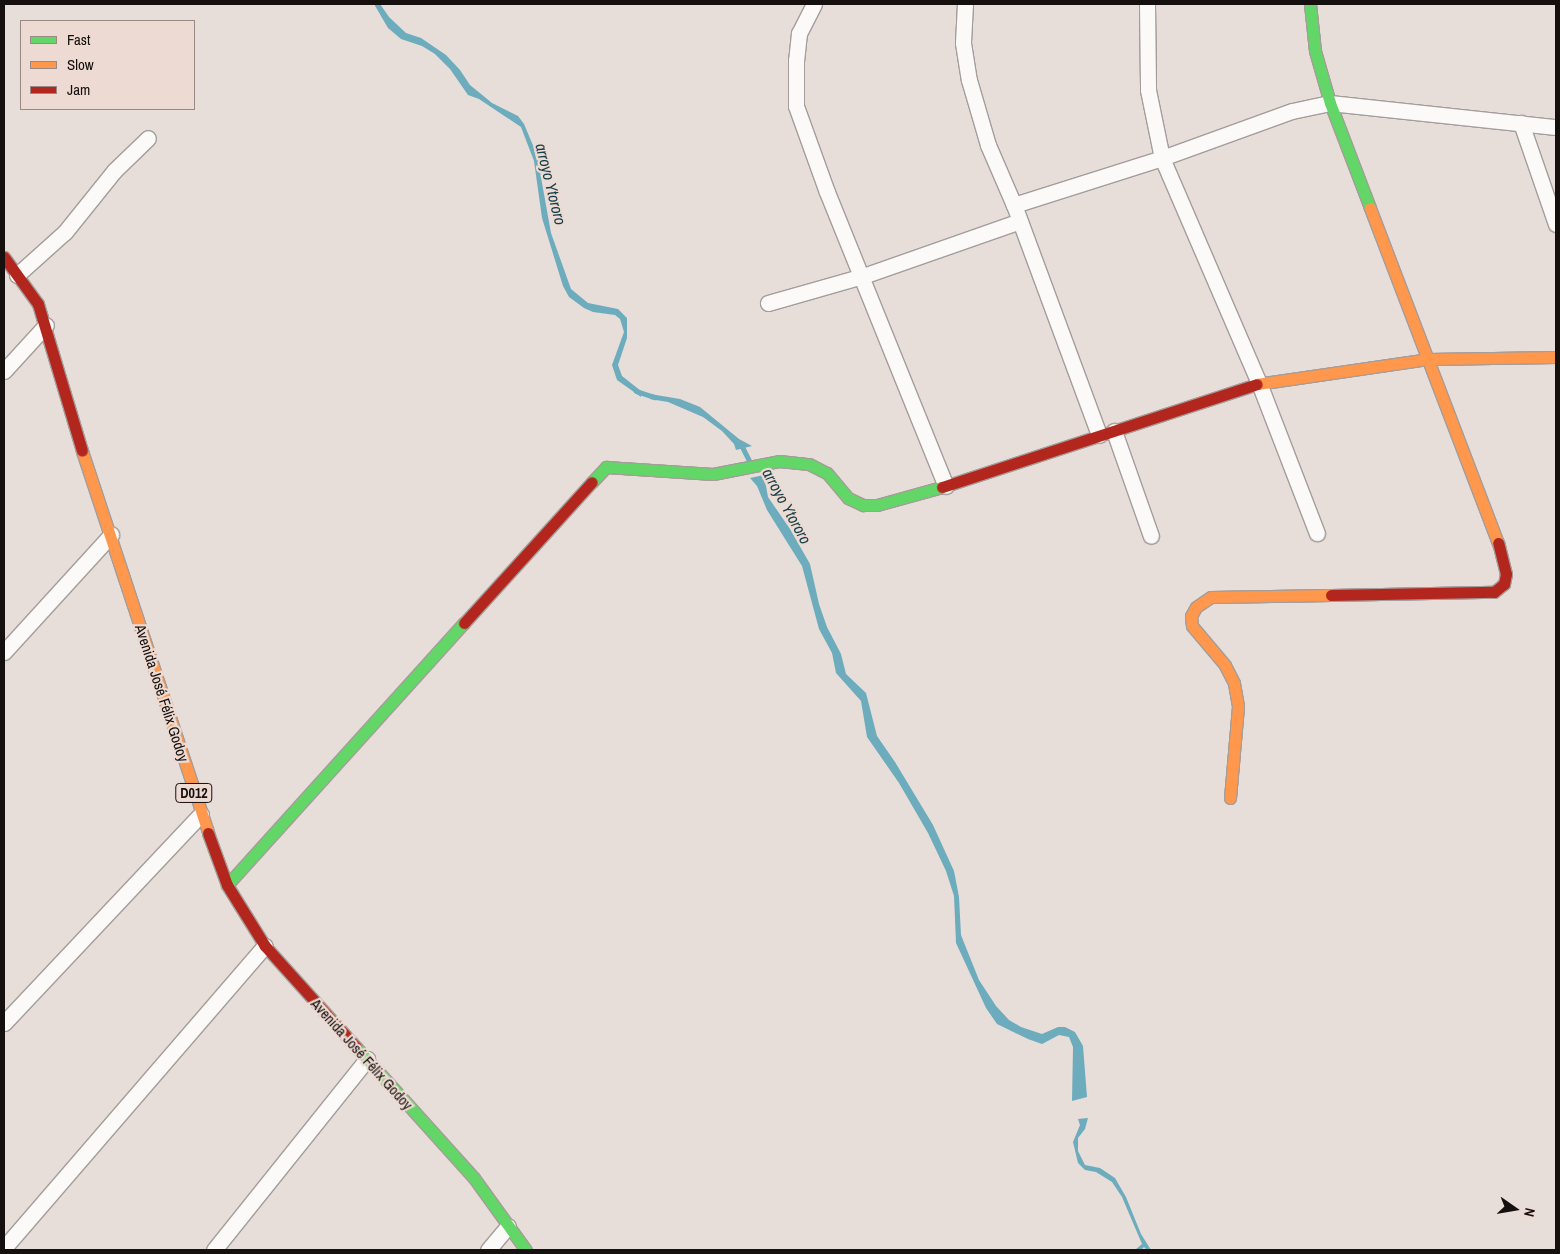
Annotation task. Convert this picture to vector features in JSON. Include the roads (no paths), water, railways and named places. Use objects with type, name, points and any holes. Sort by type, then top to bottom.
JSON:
[{"type":"street","points":[[798,4],[799,33],[796,60],[796,106],[827,192],[863,276],[946,486]]},
{"type":"street","points":[[799,33],[814,4]]},
{"type":"street","points":[[961,4],[963,43],[968,80],[988,144],[1106,433],[1151,536]]},
{"type":"street","points":[[1147,4],[1148,90],[1162,158],[1259,383],[1317,533]]},
{"type":"street","points":[[1230,798],[1238,706],[1234,683],[1225,665],[1192,626],[1191,616],[1196,607],[1210,597],[1494,592],[1504,584],[1506,574],[1500,549],[1330,104],[1315,51],[1310,4]]},
{"type":"street","points":[[1014,205],[1162,158],[1292,111],[1330,104],[1556,127]]},
{"type":"street","points":[[1520,122],[1556,224]]},
{"type":"street","points":[[17,275],[65,232],[114,170],[148,138]]},
{"type":"street","points":[[768,303],[863,276],[1020,221]]},
{"type":"street","name":"Avenida José Félix Godoy","points":[[4,257],[38,304],[46,325],[78,437],[201,814],[227,886],[265,946],[474,1178],[526,1250]]},
{"type":"street","points":[[4,371],[46,325]]},
{"type":"street","points":[[227,886],[606,467],[713,474],[773,462],[809,464],[827,473],[848,498],[862,505],[877,505],[946,486],[1259,383],[1428,358],[1556,357]]},
{"type":"street","points":[[4,652],[111,535]]},
{"type":"street","points":[[4,1023],[201,814]]},
{"type":"street","points":[[4,1248],[265,946]]},
{"type":"street","points":[[214,1250],[367,1059]]},
{"type":"street","points":[[488,1250],[508,1226]]},
{"type":"water","points":[[374,4],[380,4],[389,17],[406,33],[421,38],[446,55],[460,70],[470,85],[492,103],[518,116],[524,124],[537,155],[551,233],[571,289],[588,303],[618,309],[627,318],[627,338],[618,365],[622,376],[641,391],[641,397],[617,380],[612,365],[624,332],[620,319],[615,315],[593,312],[584,308],[569,297],[563,286],[542,218],[534,161],[521,127],[479,99],[468,95],[450,69],[435,54],[422,46],[401,39],[388,28]]},
{"type":"water","points":[[650,394],[680,399],[700,407],[739,439],[752,446],[736,450],[734,444],[722,431],[703,417],[668,402],[650,399]]},
{"type":"water","points":[[764,475],[768,497],[790,529],[810,564],[819,604],[827,627],[841,654],[846,674],[866,693],[877,736],[933,825],[954,871],[959,897],[961,935],[979,980],[996,1006],[1009,1020],[1021,1027],[1042,1034],[1058,1027],[1065,1027],[1075,1032],[1083,1046],[1087,1097],[1072,1101],[1073,1047],[1069,1037],[1059,1035],[1042,1044],[997,1024],[986,1008],[956,943],[954,896],[946,871],[928,833],[899,783],[867,737],[861,701],[836,673],[832,653],[819,629],[802,566],[767,510],[757,486],[750,478]]},
{"type":"water","points":[[1088,1118],[1085,1129],[1078,1138],[1078,1151],[1085,1165],[1100,1168],[1115,1178],[1126,1197],[1141,1234],[1151,1250],[1147,1250],[1144,1247],[1141,1250],[1135,1250],[1142,1244],[1122,1197],[1112,1182],[1096,1172],[1085,1170],[1078,1163],[1073,1142],[1080,1125],[1078,1119]]},
{"type":"waterway","name":"arroyo Ytororo","points":[[636,391],[655,397]]},
{"type":"waterway","name":"arroyo Ytororo","points":[[741,444],[750,462]]}]
